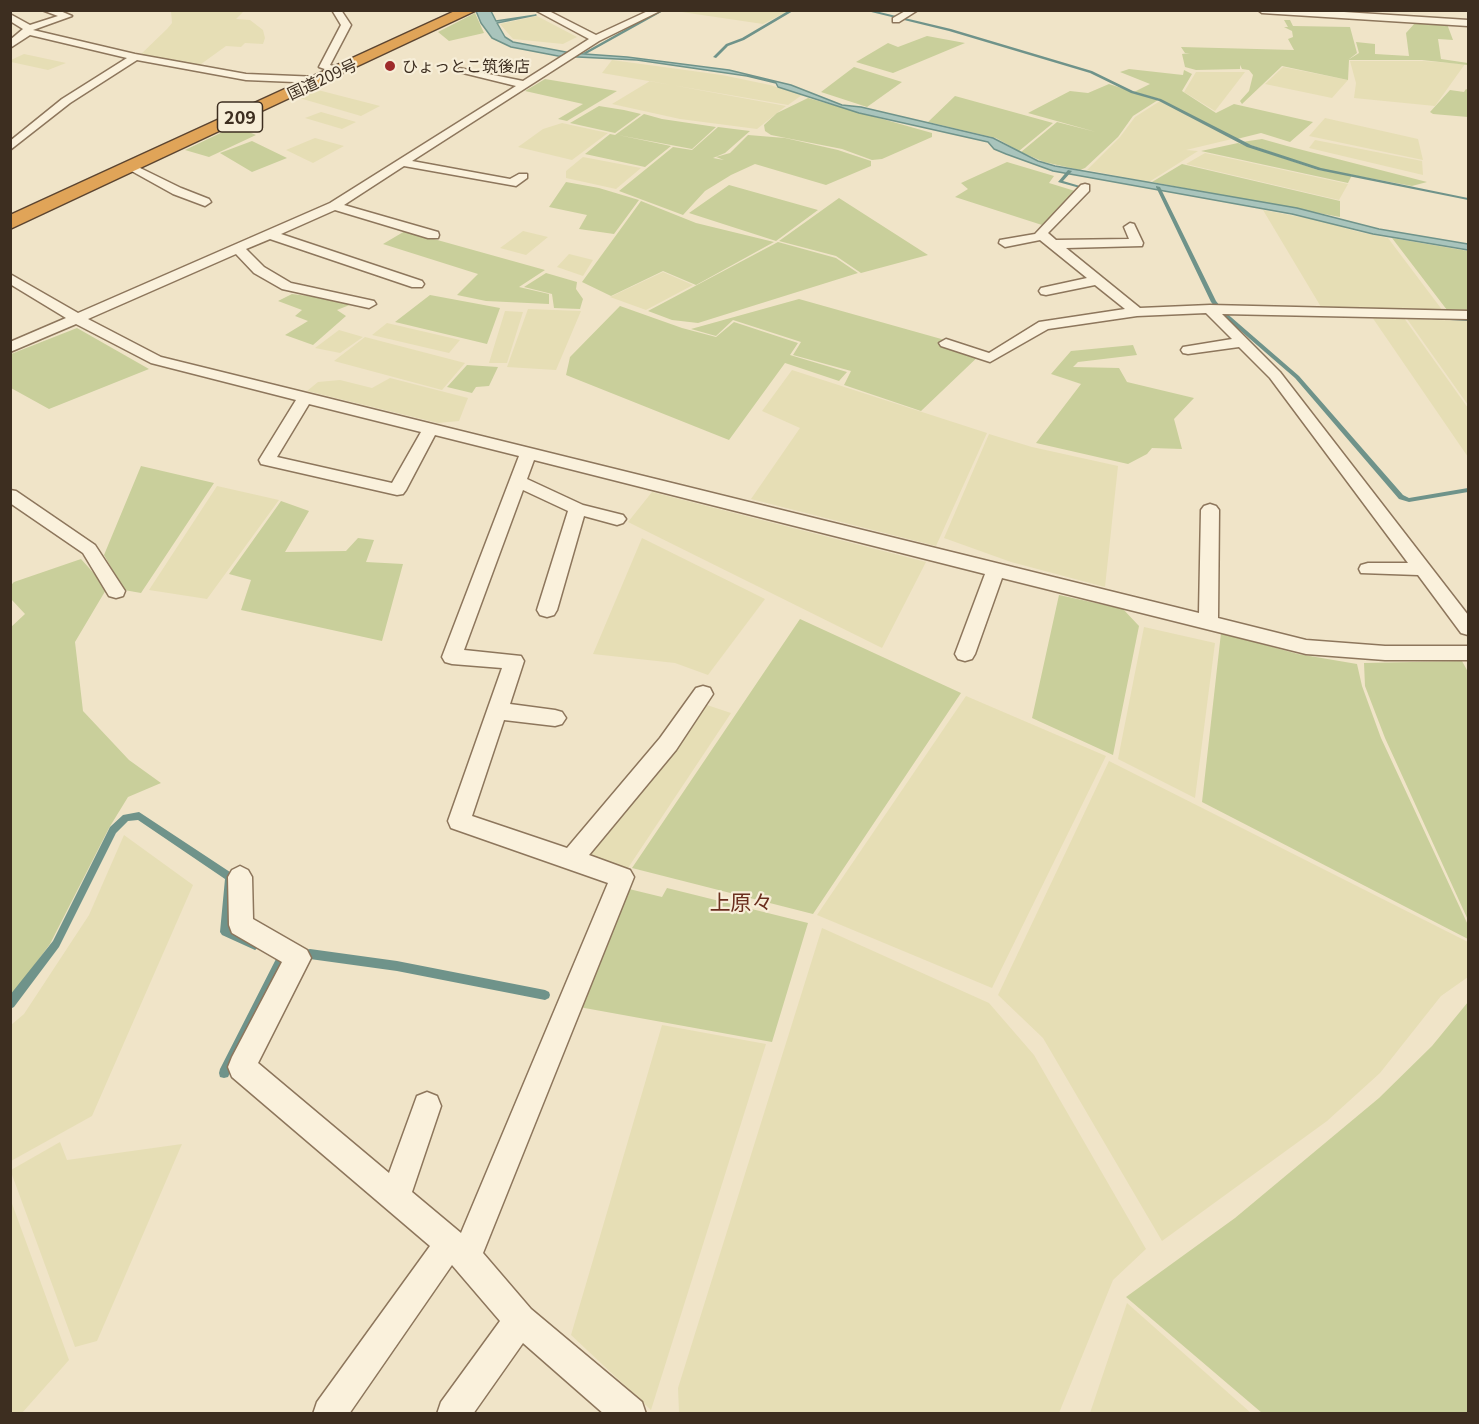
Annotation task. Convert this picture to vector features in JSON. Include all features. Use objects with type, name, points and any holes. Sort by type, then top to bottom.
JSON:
[{"type":"highway","name":"国道209号","points":[[10,223],[470,10]]},
{"type":"street","points":[[10,45],[28,30],[67,16],[46,10]]},
{"type":"street","points":[[336,10],[346,25],[324,67],[339,71]]},
{"type":"street","points":[[539,10],[596,39]]},
{"type":"street","points":[[10,348],[79,320],[334,206],[596,39],[658,10]]},
{"type":"street","points":[[1262,10],[1466,26]]},
{"type":"street","points":[[897,15],[913,12]]},
{"type":"street","points":[[10,17],[28,30],[135,57],[246,77],[319,80]]},
{"type":"street","points":[[10,147],[59,106],[135,57]]},
{"type":"street","points":[[463,70],[526,85]]},
{"type":"street","points":[[404,163],[512,183],[523,176]]},
{"type":"street","points":[[132,167],[177,191],[205,202]]},
{"type":"street","points":[[1085,188],[1041,233],[1137,312]]},
{"type":"street","points":[[334,206],[433,235]]},
{"type":"street","points":[[1005,243],[1048,240],[1137,243],[1130,227]]},
{"type":"street","points":[[271,235],[417,284]]},
{"type":"street","points":[[238,249],[259,270],[287,286],[369,304]]},
{"type":"street","points":[[10,278],[79,320],[156,360],[1306,647],[1385,654],[1468,652]]},
{"type":"street","points":[[1046,291],[1098,280]]},
{"type":"street","points":[[1210,309],[1275,375],[1468,628]]},
{"type":"street","points":[[946,343],[990,358],[1044,325],[1137,312],[1210,309],[1468,315]]},
{"type":"street","points":[[1188,350],[1242,342]]},
{"type":"street","points":[[305,398],[267,460],[397,490],[430,430]]},
{"type":"street","points":[[329,1413],[458,1250],[622,877],[459,821],[514,661],[452,657],[529,452]]},
{"type":"street","points":[[518,481],[577,509],[617,519]]},
{"type":"street","points":[[10,495],[89,549],[116,591]]},
{"type":"street","points":[[547,610],[577,509]]},
{"type":"street","points":[[1208,624],[1210,510]]},
{"type":"street","points":[[1368,569],[1423,569]]},
{"type":"street","points":[[965,654],[996,570]]},
{"type":"street","points":[[572,859],[668,744],[703,694]]},
{"type":"street","points":[[497,711],[555,718]]},
{"type":"street","points":[[240,877],[241,925],[298,958],[242,1067],[458,1250],[520,1320],[630,1413]]},
{"type":"street","points":[[395,1197],[427,1106]]},
{"type":"street","points":[[453,1413],[520,1320]]},
{"type":"shaded area","points":[[778,10],[787,12],[763,24],[675,11]]},
{"type":"shaded area","points":[[171,11],[242,11],[236,19],[250,20],[263,30],[265,38],[263,44],[245,43],[241,47],[226,46],[197,67],[139,56],[172,23]]},
{"type":"shaded area","points":[[537,16],[577,37],[563,44],[513,39],[500,24]]},
{"type":"shaded area","points":[[24,54],[66,63],[48,70],[11,62]]},
{"type":"shaded area","points":[[612,60],[722,75],[770,85],[802,95],[788,105],[602,73]]},
{"type":"shaded area","points":[[1350,61],[1423,61],[1465,64],[1435,106],[1354,98],[1356,83]]},
{"type":"shaded area","points":[[1283,67],[1348,80],[1332,98],[1265,84]]},
{"type":"shaded area","points":[[1196,72],[1245,72],[1215,111],[1184,92]]},
{"type":"shaded area","points":[[650,81],[786,106],[757,129],[680,119],[612,104]]},
{"type":"shaded area","points":[[314,89],[380,106],[361,116],[296,97]]},
{"type":"shaded area","points":[[1160,101],[1232,139],[1186,150],[1198,151],[1149,182],[1087,170],[1120,137],[1135,117]]},
{"type":"shaded area","points":[[321,112],[356,122],[342,129],[305,118]]},
{"type":"shaded area","points":[[1325,118],[1418,139],[1423,160],[1309,136]]},
{"type":"shaded area","points":[[562,123],[608,133],[572,160],[518,147],[543,129]]},
{"type":"shaded area","points":[[315,138],[344,146],[313,163],[286,150]]},
{"type":"shaded area","points":[[1315,140],[1422,161],[1423,175],[1309,148]]},
{"type":"shaded area","points":[[1205,153],[1348,184],[1339,200],[1186,164]]},
{"type":"shaded area","points":[[583,157],[641,168],[616,189],[566,178],[566,171]]},
{"type":"shaded area","points":[[1263,210],[1322,221],[1388,238],[1443,311],[1321,307]]},
{"type":"shaded area","points":[[523,231],[548,237],[526,255],[500,248]]},
{"type":"shaded area","points":[[569,254],[593,260],[583,276],[557,267]]},
{"type":"shaded area","points":[[663,272],[693,285],[646,310],[610,297]]},
{"type":"shaded area","points":[[528,309],[581,311],[556,370],[507,367]]},
{"type":"shaded area","points":[[505,311],[523,312],[507,363],[489,363]]},
{"type":"shaded area","points":[[1372,317],[1404,318],[1468,408],[1468,457]]},
{"type":"shaded area","points":[[1407,319],[1468,321],[1468,405]]},
{"type":"shaded area","points":[[387,323],[460,340],[449,353],[372,335]]},
{"type":"shaded area","points":[[339,330],[363,337],[340,353],[315,348]]},
{"type":"shaded area","points":[[365,337],[465,363],[442,390],[334,361]]},
{"type":"shaded area","points":[[792,370],[987,433],[936,546],[751,499],[800,428],[762,411]]},
{"type":"shaded area","points":[[390,378],[468,398],[459,421],[438,423],[307,391],[318,382],[340,380],[372,388]]},
{"type":"shaded area","points":[[989,434],[1032,447],[1118,466],[1105,587],[1011,562],[944,538]]},
{"type":"shaded area","points":[[217,486],[279,500],[207,599],[149,590]]},
{"type":"shaded area","points":[[652,492],[926,562],[882,648],[628,522]]},
{"type":"shaded area","points":[[642,538],[765,599],[708,675],[675,663],[593,654]]},
{"type":"shaded area","points":[[1144,627],[1215,643],[1195,798],[1118,759]]},
{"type":"shaded area","points":[[966,696],[1106,756],[992,988],[817,915]]},
{"type":"shaded area","points":[[704,704],[731,713],[628,868],[587,854]]},
{"type":"shaded area","points":[[1109,761],[1468,942],[1468,977],[1441,996],[1380,1073],[1327,1121],[1162,1241],[1043,1038],[998,995]]},
{"type":"shaded area","points":[[124,835],[193,885],[92,1116],[11,1161],[11,1025],[24,1014],[89,915]]},
{"type":"shaded area","points":[[822,928],[989,1003],[1034,1055],[1146,1249],[1113,1280],[1059,1413],[679,1413],[678,1388]]},
{"type":"shaded area","points":[[662,1025],[766,1044],[651,1410],[571,1335]]},
{"type":"shaded area","points":[[60,1142],[67,1160],[182,1144],[97,1341],[75,1347],[11,1172]]},
{"type":"shaded area","points":[[10,1198],[69,1360],[22,1413],[11,1413]]},
{"type":"shaded area","points":[[1127,1303],[1251,1413],[1090,1413]]},
{"type":"green space","points":[[475,13],[484,33],[449,41],[438,32]]},
{"type":"green space","points":[[1284,20],[1290,20],[1293,26],[1350,27],[1357,53],[1348,60],[1359,53],[1356,42],[1375,44],[1375,54],[1409,56],[1406,33],[1415,23],[1447,24],[1453,40],[1438,39],[1441,59],[1468,63],[1468,65],[1422,60],[1349,60],[1348,80],[1282,66],[1242,104],[1240,101],[1249,91],[1253,75],[1249,70],[1242,69],[1240,65],[1240,69],[1196,70],[1185,67],[1182,54],[1190,53],[1185,53],[1181,47],[1294,50],[1288,39],[1293,37],[1292,31],[1284,27],[1288,27]]},
{"type":"green space","points":[[927,36],[965,43],[893,73],[856,62],[888,43],[898,47]]},
{"type":"green space","points":[[854,67],[902,82],[867,107],[821,92]]},
{"type":"green space","points":[[1129,69],[1183,75],[1184,70],[1192,74],[1182,91],[1216,113],[1234,104],[1313,122],[1290,142],[1261,133],[1237,139],[1175,109],[1160,99],[1134,92],[1150,84],[1120,72]]},
{"type":"green space","points":[[545,79],[617,91],[567,121],[558,119],[583,104],[525,91]]},
{"type":"green space","points":[[1109,84],[1158,100],[1133,116],[1118,137],[1085,168],[1080,170],[1044,162],[1021,152],[1057,122],[1096,132],[1028,113],[1070,91],[1088,93]]},
{"type":"green space","points":[[1450,90],[1464,92],[1468,90],[1468,117],[1430,112]]},
{"type":"green space","points":[[955,96],[1053,123],[1019,151],[996,138],[928,122]]},
{"type":"green space","points":[[808,98],[932,133],[932,137],[882,159],[872,160],[842,149],[771,135],[765,131],[764,125],[777,113]]},
{"type":"green space","points":[[599,106],[641,114],[615,133],[570,123]]},
{"type":"green space","points":[[644,114],[716,127],[692,149],[618,135],[671,146],[645,167],[585,154],[610,134],[615,135]]},
{"type":"green space","points":[[235,126],[256,135],[209,157],[185,150]]},
{"type":"green space","points":[[718,127],[750,131],[725,153],[713,158],[724,160],[716,157],[730,153],[748,135],[785,138],[838,150],[871,161],[871,166],[826,185],[755,164],[705,191],[683,215],[619,191],[673,147],[692,150]]},
{"type":"green space","points":[[1262,139],[1427,182],[1412,186],[1320,169],[1242,142]]},
{"type":"green space","points":[[252,141],[287,158],[252,172],[220,153]]},
{"type":"green space","points":[[1238,143],[1318,170],[1352,175],[1348,183],[1201,151]]},
{"type":"green space","points":[[1007,162],[1054,176],[1049,183],[1075,191],[1042,225],[955,197],[968,189],[961,183]]},
{"type":"green space","points":[[1182,164],[1340,201],[1340,217],[1152,182]]},
{"type":"green space","points":[[566,182],[599,188],[639,200],[614,234],[579,229],[587,215],[549,207]]},
{"type":"green space","points":[[729,185],[818,210],[776,241],[689,213]]},
{"type":"green space","points":[[839,198],[928,255],[861,273],[836,256],[779,241]]},
{"type":"green space","points":[[641,201],[696,223],[774,242],[696,285],[663,271],[611,296],[582,282]]},
{"type":"green space","points":[[405,231],[545,270],[519,287],[549,294],[549,304],[486,301],[457,295],[478,274],[383,244]]},
{"type":"green space","points":[[1392,238],[1468,251],[1468,311],[1447,310]]},
{"type":"green space","points":[[778,242],[836,258],[858,273],[698,323],[672,320],[648,311]]},
{"type":"green space","points":[[546,273],[577,282],[576,289],[583,299],[580,309],[554,308],[552,294],[524,287]]},
{"type":"green space","points":[[292,294],[348,301],[352,304],[337,310],[346,316],[313,345],[285,335],[308,321],[295,316],[302,310],[278,301]]},
{"type":"green space","points":[[430,295],[500,308],[487,344],[395,322]]},
{"type":"green space","points":[[799,299],[984,351],[921,411],[844,385],[851,371],[793,355],[801,342],[733,320],[716,336],[691,329]]},
{"type":"green space","points":[[620,306],[682,328],[716,337],[734,322],[798,343],[790,355],[847,372],[839,381],[785,363],[729,440],[566,375],[570,357]]},
{"type":"green space","points":[[77,328],[149,369],[49,409],[11,388],[11,354]]},
{"type":"green space","points":[[1133,345],[1137,355],[1078,362],[1073,367],[1119,368],[1127,382],[1194,398],[1174,419],[1182,449],[1152,448],[1147,454],[1128,464],[1036,443],[1081,384],[1051,374],[1071,351]]},
{"type":"green space","points":[[467,365],[498,367],[489,386],[476,387],[472,393],[447,387]]},
{"type":"green space","points":[[141,466],[214,483],[141,593],[124,590],[104,555]]},
{"type":"green space","points":[[281,501],[309,511],[285,552],[346,551],[358,538],[374,540],[366,562],[403,564],[382,641],[241,610],[251,580],[229,574]]},
{"type":"green space","points":[[81,559],[107,588],[75,642],[83,711],[129,760],[161,783],[128,797],[109,828],[50,944],[11,997],[10,628],[25,614],[11,599],[11,585]]},
{"type":"green space","points":[[1059,595],[1123,609],[1139,626],[1113,755],[1032,718]]},
{"type":"green space","points":[[800,619],[961,693],[813,914],[632,868]]},
{"type":"green space","points":[[1221,633],[1298,654],[1357,664],[1362,686],[1381,738],[1468,925],[1468,939],[1202,802]]},
{"type":"green space","points":[[1462,661],[1468,672],[1468,920],[1385,738],[1365,686],[1364,663]]},
{"type":"green space","points":[[667,888],[808,923],[772,1042],[579,1007],[629,889],[662,897]]},
{"type":"green space","points":[[1468,1002],[1468,1413],[1262,1413],[1126,1297],[1235,1218],[1379,1098],[1432,1046]]},
{"type":"water","points":[[476,11],[491,11],[496,21],[536,15],[497,23],[505,37],[513,42],[571,53],[627,57],[729,70],[791,85],[842,105],[861,107],[993,138],[1038,161],[1055,166],[1297,208],[1379,229],[1468,244],[1468,250],[1373,234],[1292,214],[1053,171],[994,149],[988,142],[859,113],[778,87],[776,83],[747,76],[637,60],[558,56],[511,47],[492,38],[481,23]]},
{"type":"waterway","points":[[585,53],[664,10]]},
{"type":"waterway","points":[[715,57],[727,45],[743,39],[791,11],[786,10]]},
{"type":"waterway","points":[[864,10],[950,30],[1091,72],[1132,92],[1160,100],[1249,146],[1320,169],[1468,199]]},
{"type":"waterway","points":[[1070,171],[1060,182],[1078,187]]},
{"type":"waterway","points":[[1158,187],[1213,301],[1222,312],[1297,377],[1401,497],[1409,500],[1468,490]]},
{"type":"waterway","points":[[1433,318],[1468,319]]},
{"type":"waterway","points":[[10,1004],[56,944],[113,830],[126,818],[139,816],[230,877],[225,932],[255,945]]},
{"type":"waterway","points":[[300,955],[310,954],[397,966],[545,995]]},
{"type":"waterway","points":[[224,1073],[282,957],[278,955]]},
{"type":"place","name":"ひょっとこ筑後店","points":[[390,66]]},
{"type":"district","name":"上原々","points":[[741,902]]}]
